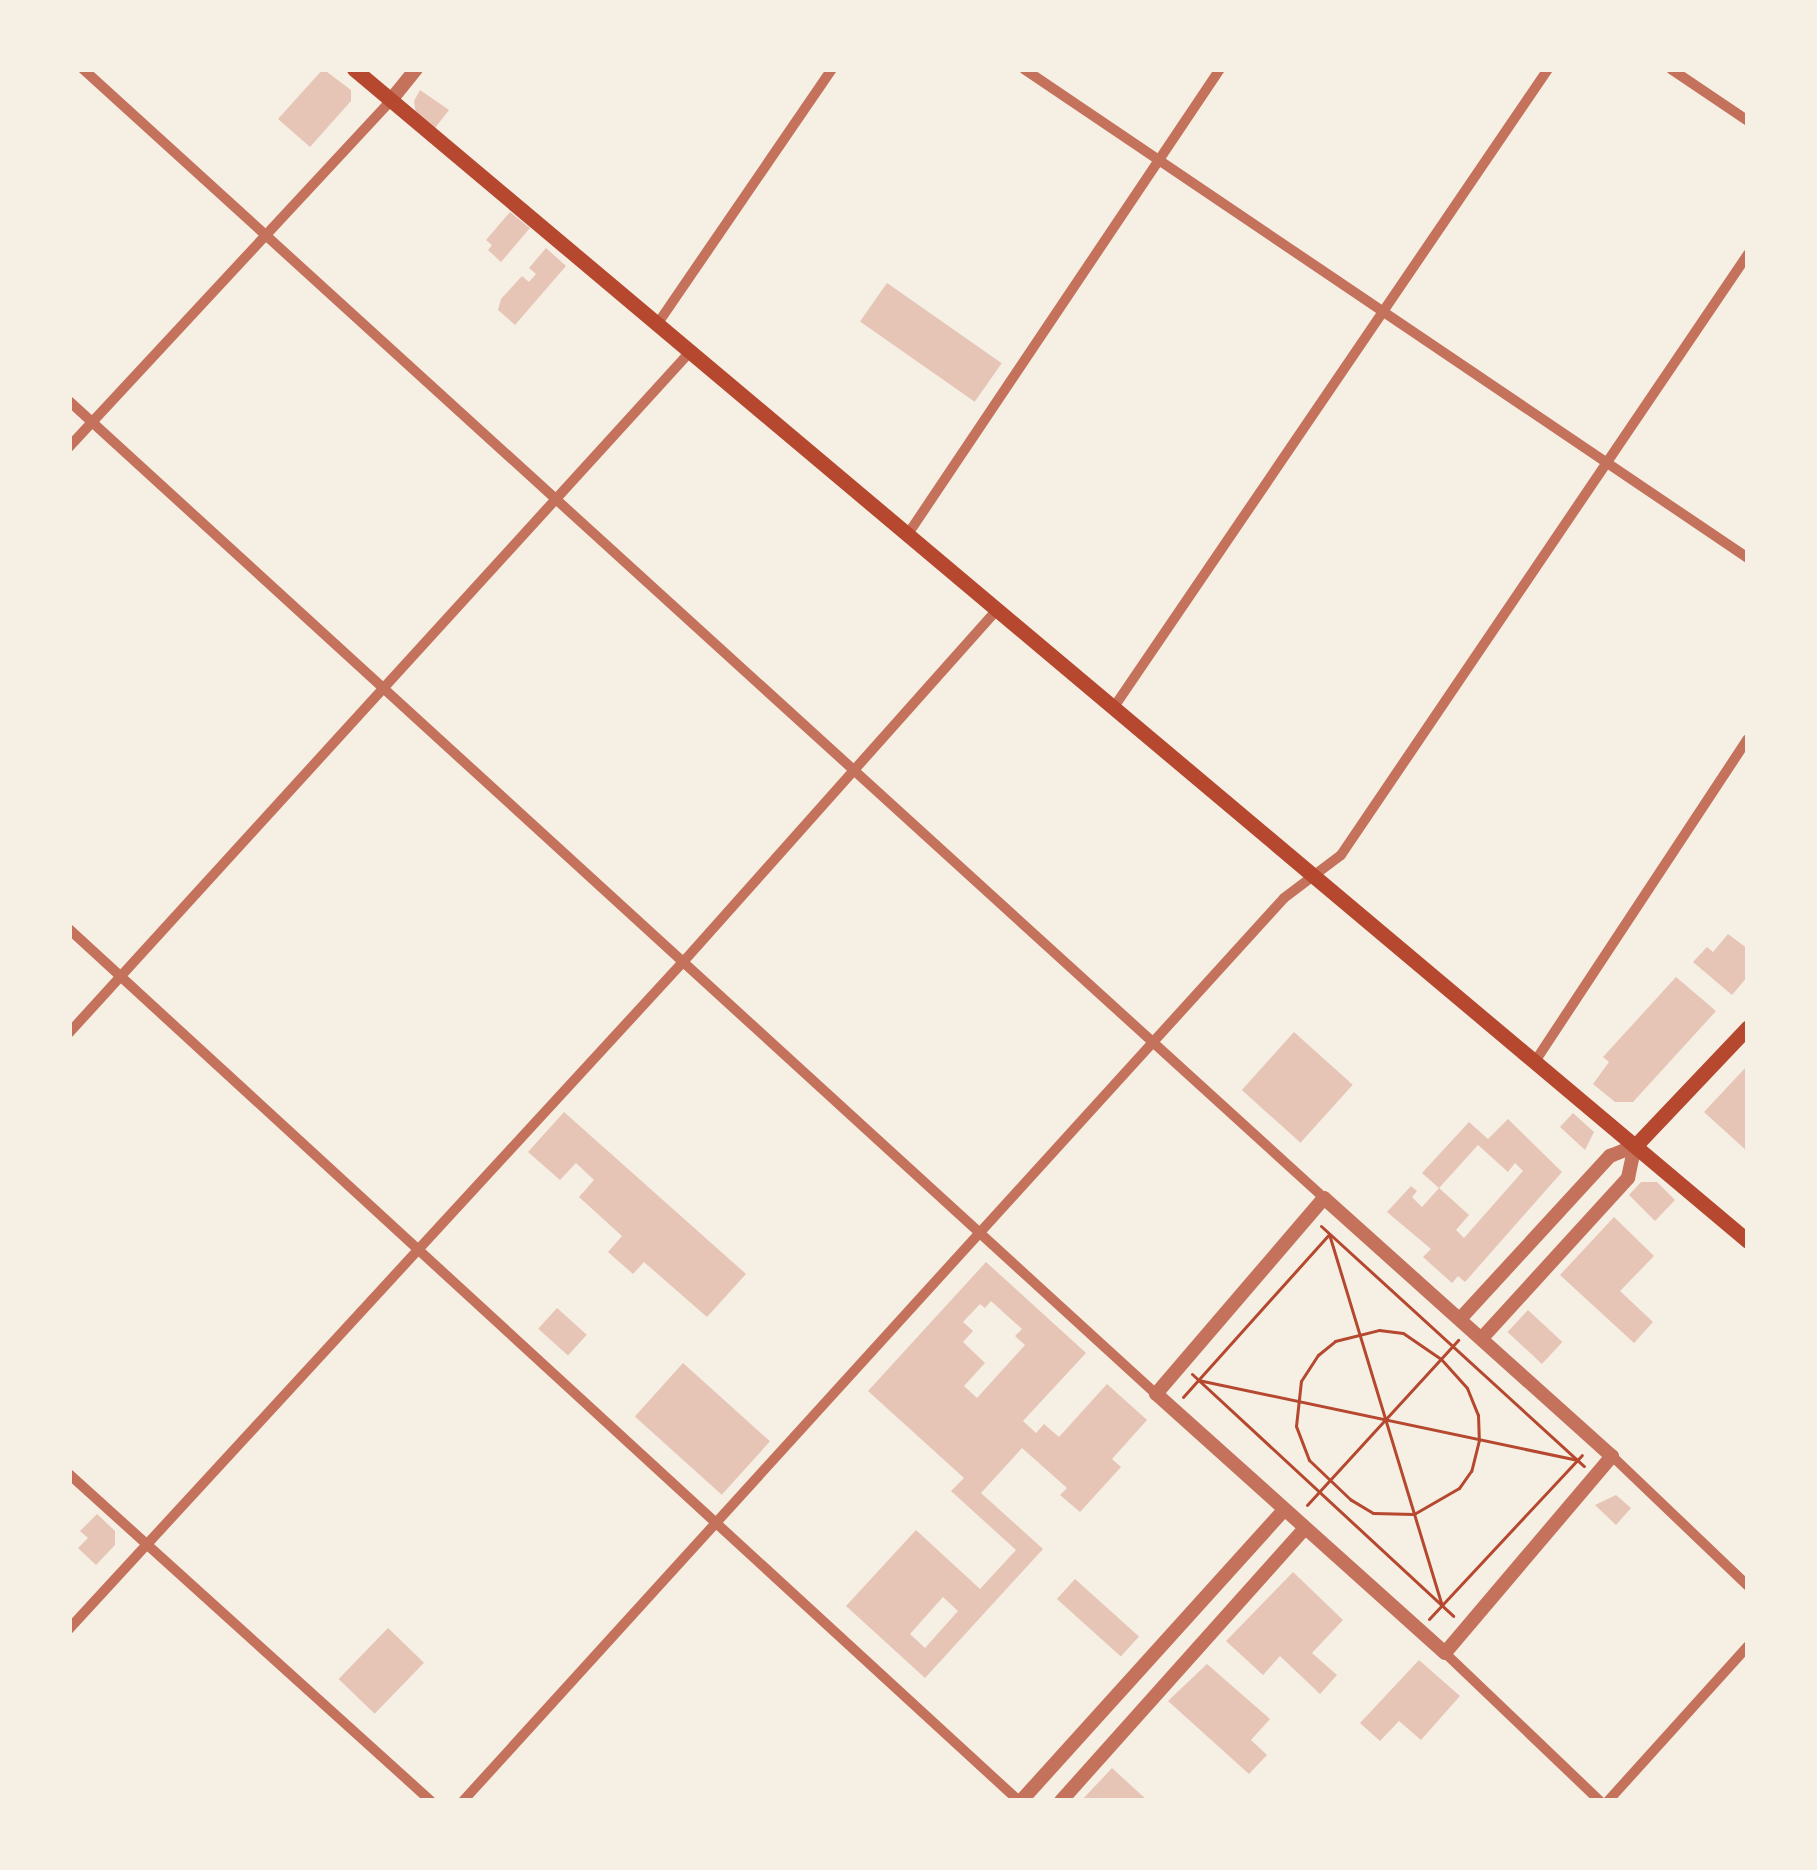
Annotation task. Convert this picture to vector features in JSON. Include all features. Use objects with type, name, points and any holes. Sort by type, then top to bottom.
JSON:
[{"type":"main road","points":[[354,69],[1748,1241]]},
{"type":"main road","points":[[1635,1146],[1748,1027]]},
{"type":"street","points":[[82,69],[1154,1046],[1596,1441],[1748,1586]]},
{"type":"street","points":[[69,447],[416,69]]},
{"type":"street","points":[[656,326],[832,69]]},
{"type":"street","points":[[1024,69],[1748,558]]},
{"type":"street","points":[[908,534],[1220,69]]},
{"type":"street","points":[[1114,707],[1548,69]]},
{"type":"street","points":[[1671,69],[1748,121]]},
{"type":"street","points":[[463,1801],[1284,898],[1340,855],[1748,254]]},
{"type":"street","points":[[69,1033],[690,352]]},
{"type":"street","points":[[69,401],[1604,1801],[1748,1646]]},
{"type":"street","points":[[69,1629],[684,962],[998,608]]},
{"type":"street","points":[[1534,1063],[1748,739]]},
{"type":"street","points":[[69,928],[1020,1801],[1294,1520]]},
{"type":"street","points":[[1470,1328],[1610,1156],[1635,1146]]},
{"type":"street","points":[[1470,1328],[1561,1251],[1628,1178],[1635,1146]]},
{"type":"street","points":[[1156,1394],[1324,1198]]},
{"type":"street","points":[[1544,1233],[1561,1251]]},
{"type":"street","points":[[1444,1654],[1612,1456]]},
{"type":"street","points":[[69,1474],[431,1801]]},
{"type":"street","points":[[1061,1801],[1294,1520]]},
{"type":"path","points":[[1309,1215],[1594,1476]]},
{"type":"path","points":[[1173,1409],[1329,1234],[1349,1218]]},
{"type":"path","points":[[1329,1234],[1442,1605]]},
{"type":"path","points":[[1294,1520],[1470,1328]]},
{"type":"path","points":[[1359,1332],[1403,1333],[1441,1359],[1467,1388],[1478,1414],[1479,1439],[1471,1471],[1459,1488],[1414,1514],[1373,1513],[1330,1480],[1301,1445],[1297,1401],[1301,1381],[1318,1355],[1359,1332]]},
{"type":"path","points":[[1181,1365],[1465,1626]]},
{"type":"path","points":[[1198,1380],[1578,1460]]},
{"type":"path","points":[[1420,1629],[1596,1441]]},
{"type":"building","points":[[323,69],[351,90],[351,101],[310,147],[278,119]]},
{"type":"building","points":[[420,90],[449,110],[435,128],[416,114],[414,101]]},
{"type":"building","points":[[510,212],[530,228],[501,262],[488,250],[492,245],[486,240]]},
{"type":"building","points":[[546,248],[566,266],[515,325],[498,310],[501,299],[522,276],[529,282],[536,274],[529,268]]},
{"type":"building","points":[[887,283],[1002,363],[975,402],[860,322]]},
{"type":"building","points":[[1728,934],[1748,949],[1748,976],[1732,995],[1693,962],[1707,947],[1713,952]]},
{"type":"building","points":[[1676,977],[1716,1011],[1633,1102],[1615,1102],[1593,1084],[1609,1062],[1603,1057]]},
{"type":"building","points":[[1294,1032],[1353,1085],[1301,1143],[1242,1090]]},
{"type":"building","points":[[1748,1065],[1748,1152],[1704,1112]]},
{"type":"building","points":[[564,1112],[746,1274],[707,1317],[644,1262],[633,1274],[608,1252],[622,1236],[579,1197],[594,1180],[576,1163],[560,1180],[528,1152]]},
{"type":"building","points":[[1573,1113],[1594,1132],[1585,1150],[1560,1127]]},
{"type":"building","points":[[1508,1119],[1562,1172],[1465,1282],[1458,1276],[1452,1283],[1423,1257],[1431,1249],[1387,1212],[1411,1186],[1417,1191],[1412,1197],[1422,1207],[1439,1188],[1422,1173],[1469,1122],[1488,1139]],"holes":[[[1478,1145],[1508,1172],[1515,1163],[1523,1171],[1464,1238],[1456,1230],[1469,1215],[1439,1188]]]},
{"type":"building","points":[[1641,1182],[1657,1182],[1675,1200],[1655,1221],[1629,1195]]},
{"type":"building","points":[[1614,1217],[1654,1256],[1620,1291],[1653,1322],[1634,1343],[1560,1275]]},
{"type":"building","points":[[986,1262],[1086,1353],[1023,1421],[1036,1433],[1044,1424],[1059,1437],[1107,1384],[1147,1420],[1112,1459],[1121,1467],[1080,1512],[1060,1495],[1067,1488],[1022,1448],[981,1493],[1043,1549],[925,1678],[846,1606],[916,1530],[980,1589],[1016,1550],[951,1491],[964,1478],[868,1391]],"holes":[[[991,1301],[1022,1329],[1015,1336],[1025,1345],[977,1398],[964,1386],[985,1363],[963,1342],[973,1331],[963,1322],[980,1304],[985,1308]],[[943,1597],[958,1611],[925,1648],[910,1634]]]},
{"type":"building","points":[[557,1308],[587,1335],[568,1356],[538,1329]]},
{"type":"building","points":[[1528,1310],[1562,1342],[1542,1364],[1508,1332]]},
{"type":"building","points":[[683,1363],[770,1441],[722,1495],[635,1417]]},
{"type":"building","points":[[1616,1495],[1631,1508],[1616,1525],[1595,1505]]},
{"type":"building","points":[[97,1514],[115,1531],[115,1545],[96,1565],[78,1548],[88,1538],[80,1531]]},
{"type":"building","points":[[1293,1572],[1343,1620],[1312,1653],[1337,1675],[1320,1694],[1280,1656],[1263,1675],[1226,1641]]},
{"type":"building","points":[[1075,1579],[1139,1637],[1121,1657],[1057,1599]]},
{"type":"building","points":[[388,1628],[424,1663],[375,1714],[339,1679]]},
{"type":"building","points":[[1419,1660],[1460,1696],[1421,1740],[1399,1721],[1380,1741],[1360,1723]]},
{"type":"building","points":[[1207,1664],[1270,1719],[1251,1740],[1267,1755],[1249,1774],[1168,1701]]},
{"type":"building","points":[[1112,1768],[1148,1801],[1081,1801]]}]
